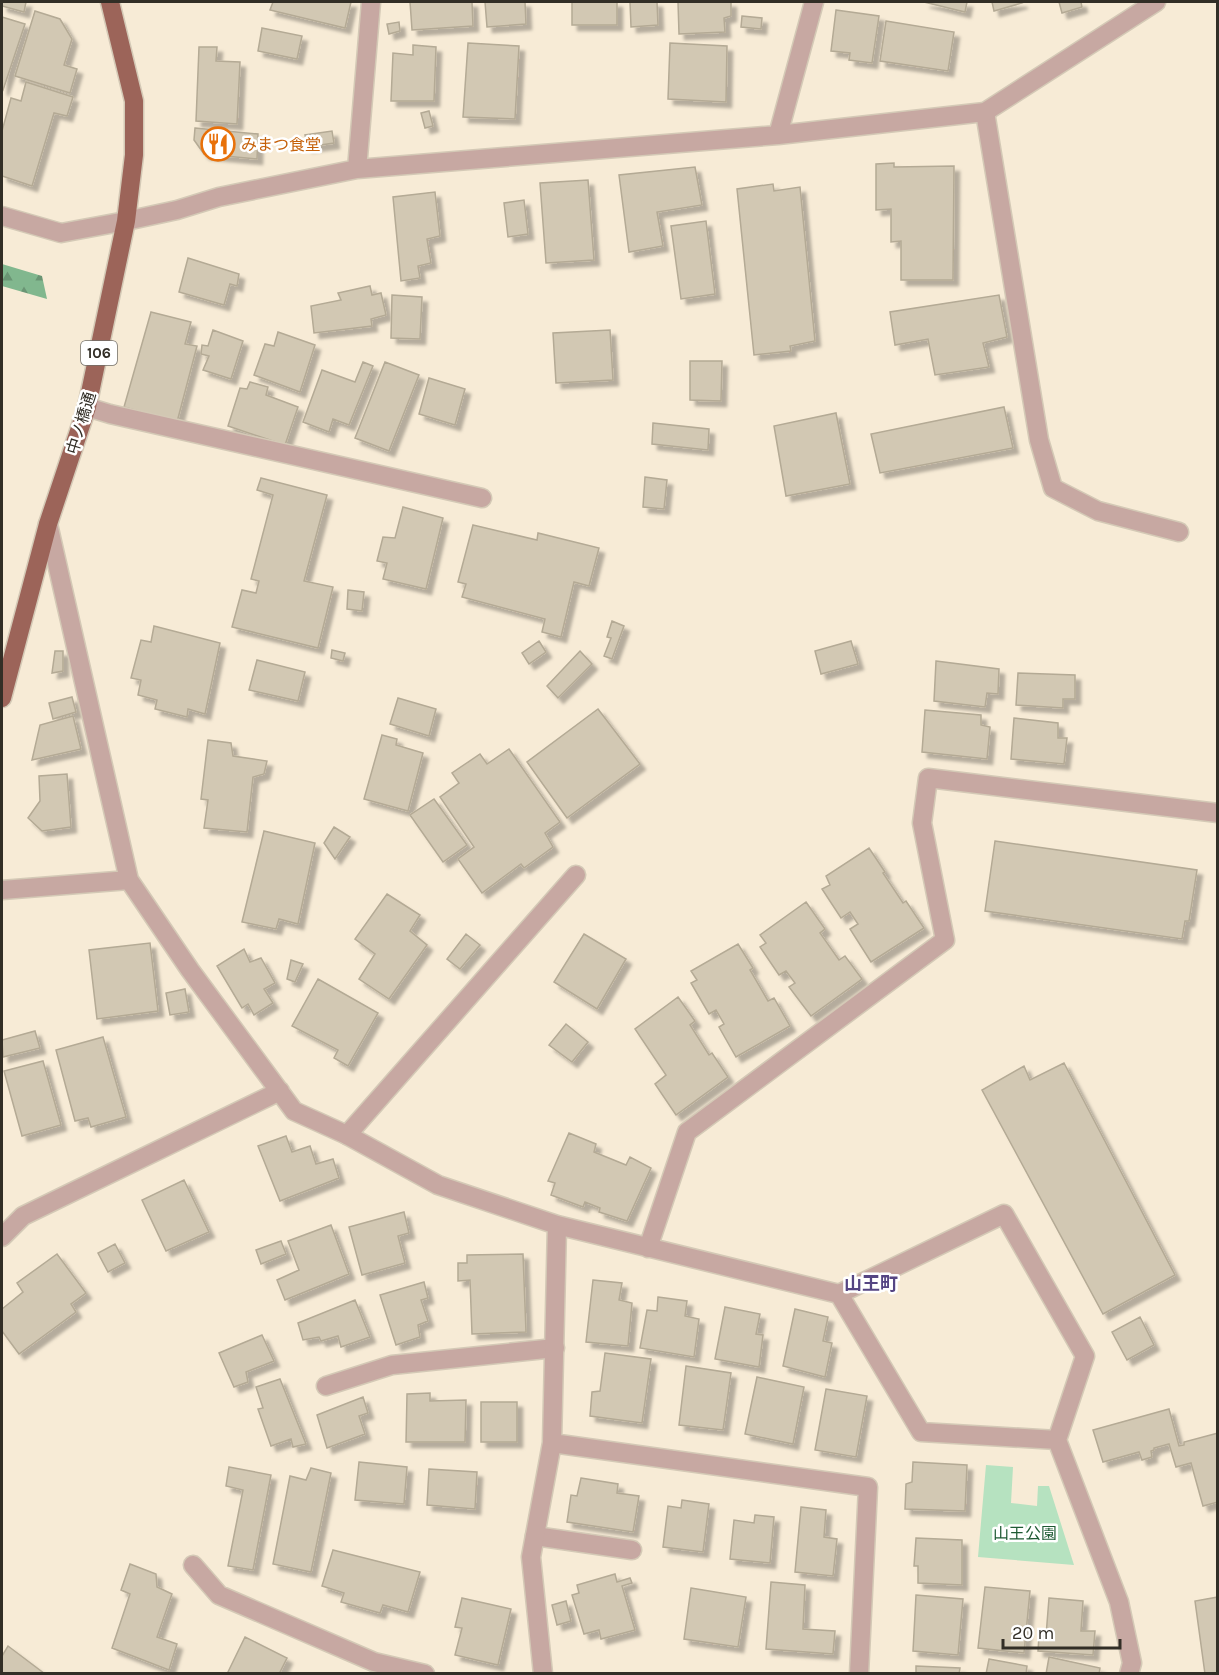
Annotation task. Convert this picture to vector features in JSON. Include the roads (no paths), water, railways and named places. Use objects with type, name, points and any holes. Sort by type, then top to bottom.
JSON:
[{"type":"highway","name":"中ノ橋通","points":[[2,698],[48,524],[87,407],[126,220],[134,155],[134,101],[110,2]]},
{"type":"street","points":[[357,169],[371,2]]},
{"type":"street","points":[[778,135],[814,2]]},
{"type":"street","points":[[2,216],[61,233],[177,210],[219,197],[357,169],[778,135],[985,112],[1156,2]]},
{"type":"street","points":[[985,112],[1038,440],[1053,488],[1098,512],[1179,532]]},
{"type":"street","points":[[87,407],[121,417],[482,498]]},
{"type":"street","points":[[48,524],[129,880],[190,970],[294,1111],[347,1135],[438,1185],[557,1225],[839,1294],[1004,1214],[1085,1356],[1057,1440],[1119,1602],[1132,1663],[1129,1674]]},
{"type":"street","points":[[648,1248],[687,1132],[945,940],[922,824],[928,778],[1218,813]]},
{"type":"street","points":[[347,1135],[576,874]]},
{"type":"street","points":[[2,890],[129,880]]},
{"type":"street","points":[[2,1237],[23,1216],[280,1091]]},
{"type":"street","points":[[543,1674],[531,1557],[552,1443],[557,1225]]},
{"type":"street","points":[[839,1294],[921,1432],[1057,1440]]},
{"type":"street","points":[[326,1386],[392,1365],[555,1348]]},
{"type":"street","points":[[552,1443],[868,1487],[859,1674]]},
{"type":"street","points":[[535,1536],[632,1550]]},
{"type":"street","points":[[193,1565],[219,1595],[374,1662],[425,1674]]},
{"type":"place","name":"みまつ食堂","points":[[218,144]]},
{"type":"district","name":"山王町","points":[[871,1284]]},
{"type":"park label","name":"山王公園","points":[[1025,1533]]}]
